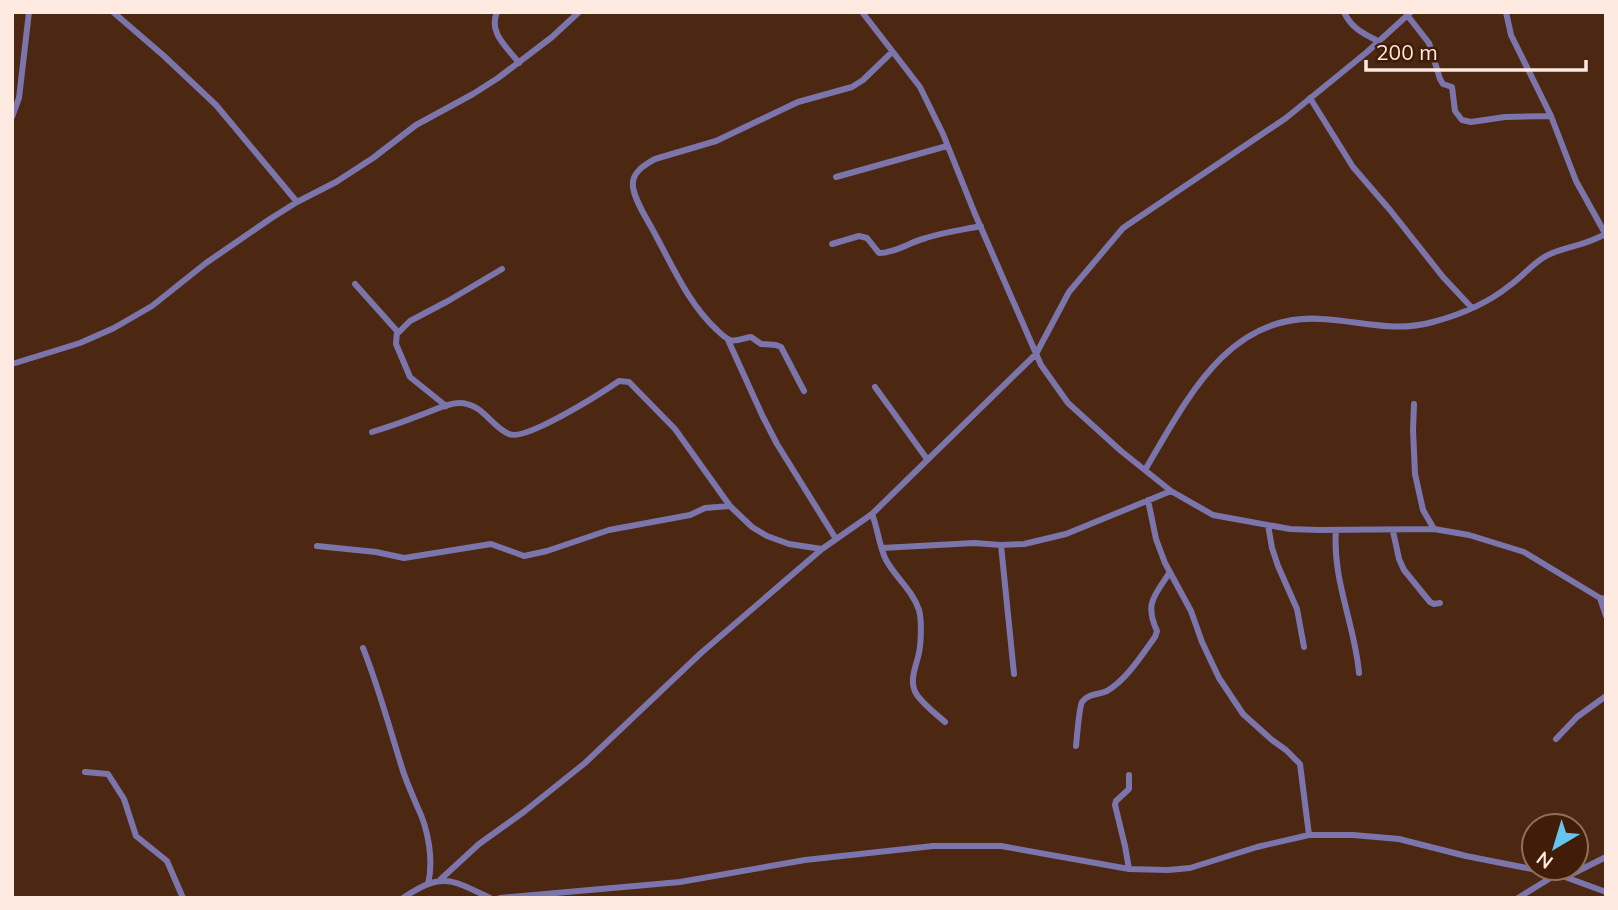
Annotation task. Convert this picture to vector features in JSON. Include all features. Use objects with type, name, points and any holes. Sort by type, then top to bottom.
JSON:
[{"type":"street","points":[[12,117],[19,99],[29,12]]},
{"type":"street","points":[[113,12],[216,105],[297,202]]},
{"type":"street","points":[[497,12],[493,21],[495,31],[519,63]]},
{"type":"street","points":[[12,364],[80,343],[114,328],[152,306],[206,263],[297,202],[336,182],[416,125],[473,94],[519,63],[579,12]]},
{"type":"street","points":[[862,12],[920,87],[1041,365],[1068,403],[1145,470],[1171,491],[1213,515],[1290,529],[1434,529],[1524,552],[1603,598],[1606,616]]},
{"type":"street","points":[[1344,12],[1359,31],[1378,41]]},
{"type":"street","points":[[1145,470],[1188,398],[1222,355],[1247,335],[1303,317],[1397,327],[1431,323],[1472,308],[1508,287],[1544,257],[1606,235],[1576,181],[1551,116],[1511,35],[1506,12]]},
{"type":"street","points":[[403,898],[441,879],[479,844],[585,763],[701,653],[822,549],[872,514],[1036,354],[1069,292],[1123,228],[1286,118],[1409,14],[1429,43],[1440,79],[1443,84],[1452,87],[1455,111],[1462,120],[1471,122],[1505,117],[1551,116]]},
{"type":"street","points":[[836,539],[763,417],[728,340],[706,320],[678,278],[633,186],[635,175],[647,163],[716,141],[798,102],[852,88],[892,52]]},
{"type":"street","points":[[1310,99],[1353,167],[1443,277],[1472,308]]},
{"type":"street","points":[[836,177],[947,146]]},
{"type":"street","points":[[832,244],[859,236],[867,239],[879,253],[889,253],[925,238],[981,226]]},
{"type":"street","points":[[397,334],[410,321],[502,269]]},
{"type":"street","points":[[355,284],[397,331],[396,344],[410,377],[446,406]]},
{"type":"street","points":[[728,340],[751,337],[761,344],[780,347],[804,391]]},
{"type":"street","points":[[372,432],[458,403],[471,405],[508,434],[517,436],[583,405],[619,381],[629,382],[674,429],[730,506],[752,527],[766,536],[789,544],[822,549]]},
{"type":"street","points":[[875,387],[927,458]]},
{"type":"street","points":[[1414,404],[1415,474],[1423,510],[1434,529]]},
{"type":"street","points":[[882,548],[974,543],[1024,544],[1066,534],[1171,491]]},
{"type":"street","points":[[1148,500],[1156,539],[1191,611],[1219,678],[1243,714],[1300,764],[1309,835]]},
{"type":"street","points":[[317,546],[376,552],[404,558],[491,544],[524,556],[610,530],[690,515],[705,508],[730,506]]},
{"type":"street","points":[[872,514],[884,557],[911,594],[919,612],[919,652],[914,688],[917,695],[945,722]]},
{"type":"street","points":[[1268,524],[1278,566],[1297,609],[1304,647]]},
{"type":"street","points":[[1336,530],[1336,564],[1357,650],[1359,673]]},
{"type":"street","points":[[1393,531],[1398,559],[1404,570],[1430,602],[1440,603]]},
{"type":"street","points":[[1001,545],[1014,674]]},
{"type":"street","points":[[1076,746],[1080,705],[1087,698],[1105,692],[1126,675],[1155,637],[1157,631],[1152,619],[1151,601],[1170,572]]},
{"type":"street","points":[[363,648],[410,793],[422,819],[431,871],[428,884]]},
{"type":"street","points":[[1556,738],[1606,696]]},
{"type":"street","points":[[85,772],[108,774],[124,799],[136,836],[167,861],[183,898]]},
{"type":"street","points":[[1129,775],[1129,789],[1115,805],[1129,869]]},
{"type":"street","points":[[500,898],[680,882],[804,860],[933,846],[1001,846],[1129,869],[1168,870],[1191,868],[1257,846],[1309,835],[1353,835],[1399,839],[1520,867]]},
{"type":"street","points":[[1590,865],[1606,857]]},
{"type":"street","points":[[441,879],[468,887],[490,898]]},
{"type":"street","points":[[1518,898],[1544,882]]},
{"type":"street","points":[[1579,882],[1606,892]]}]
